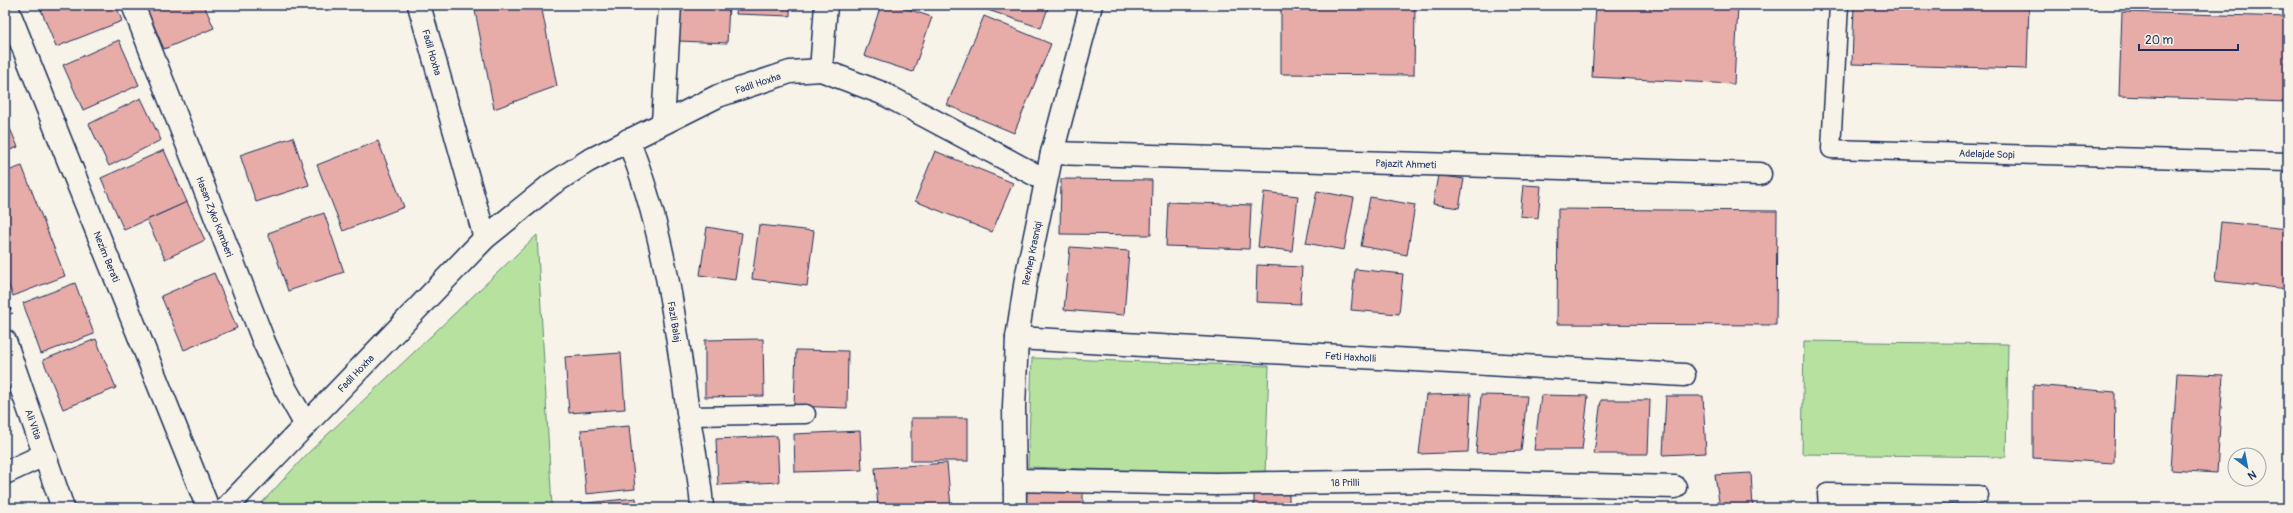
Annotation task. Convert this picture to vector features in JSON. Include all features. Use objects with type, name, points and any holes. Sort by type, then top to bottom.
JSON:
[{"type":"street","name":"Nezim Berati","points":[[6,5],[208,508]]},
{"type":"street","name":"Hasan Zyko Kamberi","points":[[133,5],[264,342],[285,388],[306,425]]},
{"type":"street","name":"Fadil Hoxha","points":[[419,5],[485,238]]},
{"type":"street","points":[[663,123],[670,5]]},
{"type":"street","points":[[821,70],[826,5]]},
{"type":"street","name":"Rexhep Krasniqi","points":[[1015,508],[1014,407],[1017,338],[1026,279],[1045,180],[1091,5]]},
{"type":"street","name":"Fadil Hoxha","points":[[226,508],[485,238],[552,184],[588,160],[718,96],[760,80],[790,72],[821,70],[888,96],[1045,180]]},
{"type":"street","name":"Fazli Balaj","points":[[628,140],[641,171],[658,240],[676,328],[702,508]]},
{"type":"street","name":"Pajazit Ahmeti","points":[[1052,153],[1760,174]]},
{"type":"street","name":"Feti Haxholli","points":[[1017,338],[1684,375]]},
{"type":"street","name":"Ali Vitia","points":[[5,341],[63,508]]},
{"type":"street","points":[[5,472],[44,455]]},
{"type":"street","name":"18 Prilli","points":[[1014,480],[1215,484],[1427,481],[1675,487]]},
{"type":"lane","name":"Adelajde Sopi","points":[[1839,5],[1831,150],[2288,162]]},
{"type":"lane","points":[[689,416],[806,414]]},
{"type":"lane","points":[[1828,508],[1827,493],[1979,495]]},
{"type":"green space","points":[[537,235],[552,508],[257,508],[306,455]]},
{"type":"green space","points":[[1804,341],[2008,344],[2006,457],[1802,454]]},
{"type":"green space","points":[[1032,358],[1269,366],[1265,475],[1028,467]]},
{"type":"building","points":[[39,5],[116,5],[122,21],[56,47]]},
{"type":"building","points":[[145,5],[204,5],[214,28],[164,49]]},
{"type":"building","points":[[474,5],[541,5],[557,86],[494,109]]},
{"type":"building","points":[[679,5],[729,5],[727,43],[678,41]]},
{"type":"building","points":[[737,5],[790,5],[790,16],[736,14]]},
{"type":"building","points":[[881,5],[895,5],[932,17],[913,72],[864,56]]},
{"type":"building","points":[[983,5],[1049,5],[1041,28],[982,8]]},
{"type":"building","points":[[1281,5],[1415,6],[1414,75],[1281,74]]},
{"type":"building","points":[[1596,5],[1738,5],[1734,84],[1592,77]]},
{"type":"building","points":[[1854,5],[2029,5],[2027,69],[1852,64]]},
{"type":"building","points":[[2122,12],[2288,17],[2288,102],[2119,96]]},
{"type":"building","points":[[984,16],[1051,44],[1014,133],[947,105]]},
{"type":"building","points":[[119,40],[139,85],[83,110],[63,65]]},
{"type":"building","points":[[141,98],[161,140],[109,166],[89,124]]},
{"type":"building","points":[[5,117],[18,147],[5,152]]},
{"type":"building","points":[[293,137],[309,185],[256,202],[240,155]]},
{"type":"building","points":[[378,141],[404,207],[343,231],[317,165]]},
{"type":"building","points":[[164,150],[187,202],[124,230],[101,178]]},
{"type":"building","points":[[935,151],[1013,183],[992,232],[915,201]]},
{"type":"building","points":[[22,166],[65,276],[13,296],[5,276],[5,172]]},
{"type":"building","points":[[1438,175],[1464,179],[1459,208],[1433,204]]},
{"type":"building","points":[[1061,179],[1152,180],[1151,235],[1060,234]]},
{"type":"building","points":[[1523,185],[1541,186],[1538,218],[1520,216]]},
{"type":"building","points":[[1317,191],[1354,198],[1344,250],[1306,243]]},
{"type":"building","points":[[1264,192],[1298,196],[1292,251],[1258,247]]},
{"type":"building","points":[[1370,197],[1415,205],[1407,255],[1361,246]]},
{"type":"building","points":[[187,202],[205,240],[165,259],[147,220]]},
{"type":"building","points":[[1168,202],[1251,205],[1249,249],[1166,246]]},
{"type":"building","points":[[1558,209],[1777,211],[1776,325],[1557,324]]},
{"type":"building","points":[[324,213],[344,272],[288,291],[268,233]]},
{"type":"building","points":[[2221,222],[2288,229],[2288,289],[2215,281]]},
{"type":"building","points":[[759,225],[814,231],[807,286],[752,279]]},
{"type":"building","points":[[707,227],[742,233],[735,280],[700,275]]},
{"type":"building","points":[[1070,247],[1129,251],[1124,315],[1064,310]]},
{"type":"building","points":[[1257,265],[1302,267],[1300,304],[1256,302]]},
{"type":"building","points":[[1355,269],[1403,274],[1399,314],[1351,310]]},
{"type":"building","points":[[214,273],[237,328],[184,350],[161,296]]},
{"type":"building","points":[[75,283],[94,334],[41,354],[23,303]]},
{"type":"building","points":[[96,339],[116,388],[63,409],[43,360]]},
{"type":"building","points":[[763,339],[764,396],[705,397],[705,340]]},
{"type":"building","points":[[796,350],[848,351],[847,408],[794,406]]},
{"type":"building","points":[[621,353],[625,409],[569,413],[565,357]]},
{"type":"building","points":[[2177,373],[2223,375],[2217,473],[2171,470]]},
{"type":"building","points":[[2033,385],[2115,392],[2114,463],[2033,458]]},
{"type":"building","points":[[1471,394],[1468,452],[1419,454],[1426,395]]},
{"type":"building","points":[[1481,395],[1527,396],[1521,451],[1476,453]]},
{"type":"building","points":[[1541,395],[1588,396],[1582,450],[1534,450]]},
{"type":"building","points":[[1666,396],[1703,396],[1706,453],[1663,455]]},
{"type":"building","points":[[1601,400],[1650,400],[1648,454],[1594,454]]},
{"type":"building","points":[[911,418],[968,418],[968,461],[911,461]]},
{"type":"building","points":[[629,426],[635,489],[586,494],[581,430]]},
{"type":"building","points":[[860,431],[862,470],[795,472],[794,434]]},
{"type":"building","points":[[777,436],[779,482],[718,485],[716,439]]},
{"type":"building","points":[[947,463],[951,508],[878,508],[875,468]]},
{"type":"building","points":[[1751,473],[1753,508],[1720,508],[1715,475]]},
{"type":"building","points":[[1289,487],[1289,508],[1240,508],[1254,507],[1254,488]]},
{"type":"building","points":[[1027,491],[1083,492],[1083,508],[1026,508]]},
{"type":"building","points":[[636,498],[637,508],[577,508],[577,504]]}]
